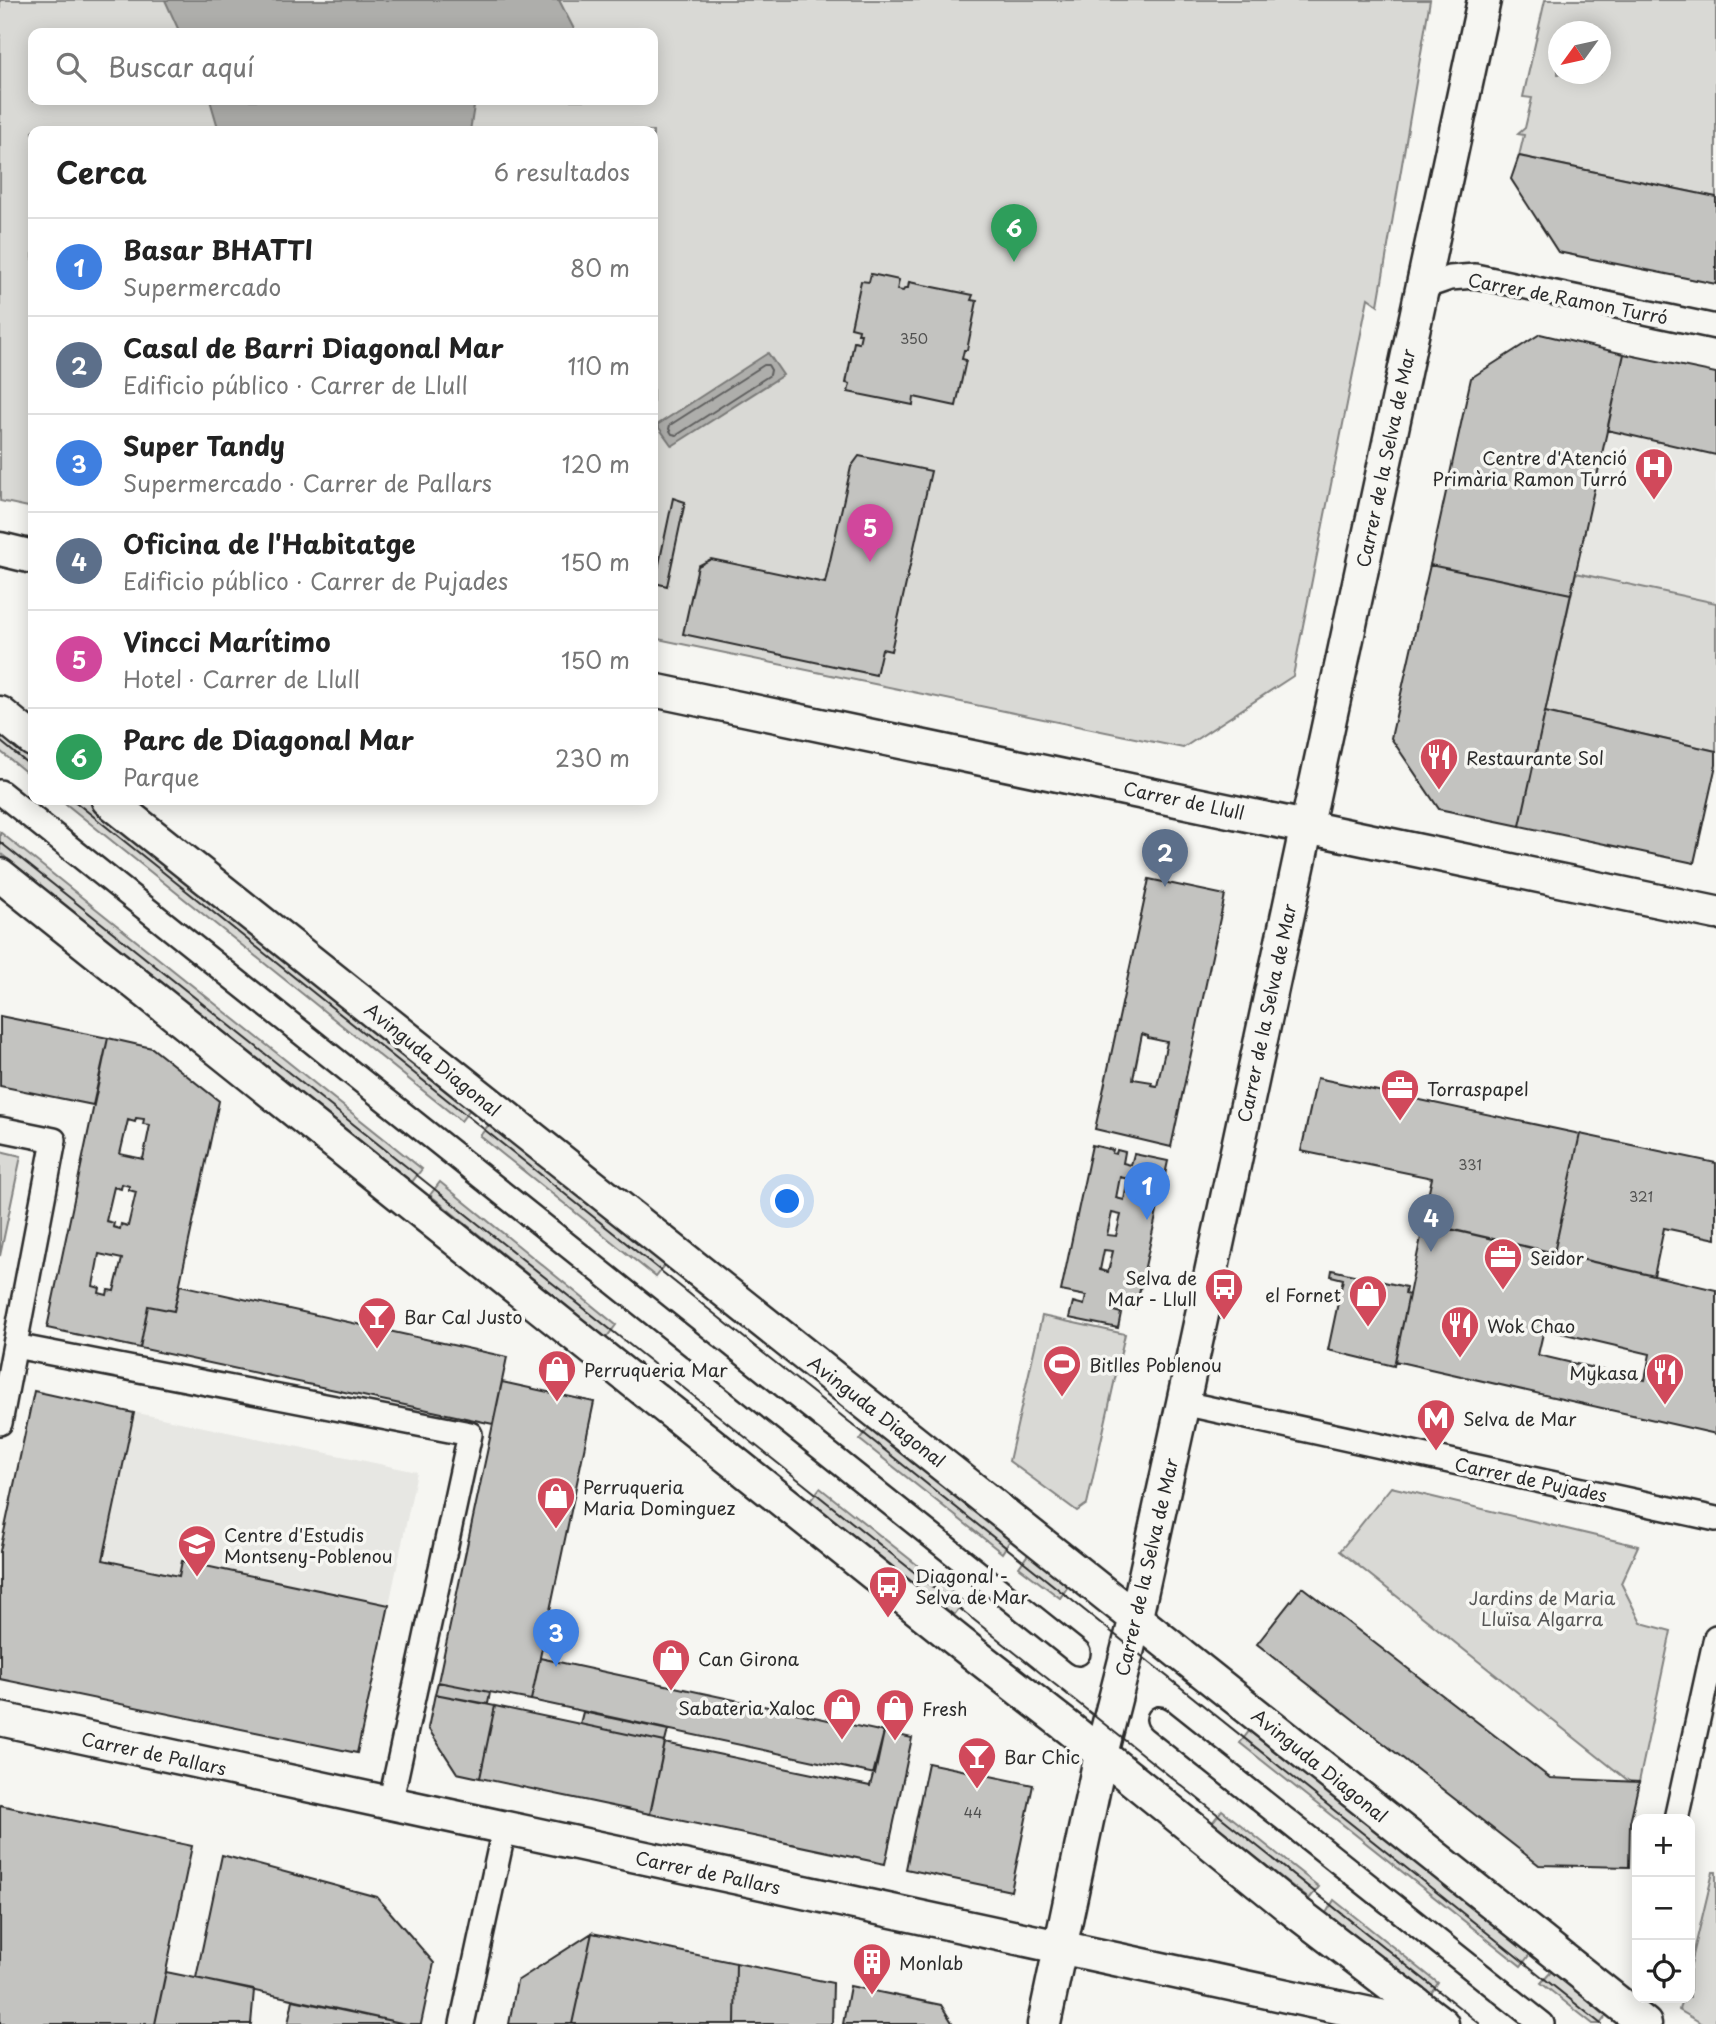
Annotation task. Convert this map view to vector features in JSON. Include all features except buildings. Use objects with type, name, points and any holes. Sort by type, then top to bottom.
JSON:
[{"type":"street","name":"Carrer de la Selva de Mar","points":[[1044,2024],[1101,1754],[1136,1617],[1183,1403],[1484,0]]},
{"type":"street","name":"Carrer de Ramon Turró","points":[[1421,288],[1450,278],[1475,276],[1716,327]]},
{"type":"street","points":[[0,549],[28,556]]},
{"type":"street","name":"Carrer de Llull","points":[[658,691],[1307,825],[1716,913]]},
{"type":"street","points":[[0,713],[28,736]]},
{"type":"street","points":[[0,792],[1078,1653]]},
{"type":"street","name":"Avinguda Diagonal","points":[[114,805],[1136,1617],[1639,2012]]},
{"type":"street","points":[[0,876],[1287,1905],[1442,2024]]},
{"type":"street","points":[[0,1129],[54,1140],[0,1423]]},
{"type":"street","points":[[15,1346],[470,1434],[390,1804]]},
{"type":"street","name":"Carrer de Pujades","points":[[1183,1403],[1716,1519]]},
{"type":"street","points":[[1677,1814],[1716,1637]]},
{"type":"street","name":"Carrer de Pallars","points":[[0,1719],[1417,2024]]},
{"type":"street","points":[[1159,1719],[1542,2024]]},
{"type":"street","points":[[462,2024],[505,1829]]},
{"type":"shaded area","name":"Centre d'Atenció Primària Ramon Turró","points":[[1624,354],[1716,373],[1716,603],[1576,573]]},
{"type":"shaded area","points":[[34,1391],[417,1472],[389,1605],[0,1551]]},
{"type":"green space","points":[[0,0],[1430,0],[1378,305],[1368,298],[1293,676],[1183,748],[658,639],[658,126],[28,126],[28,507],[0,501]]},
{"type":"green space","points":[[1545,0],[1716,0],[1716,197],[1519,156],[1524,135],[1518,134],[1525,128],[1532,98],[1523,97]]},
{"type":"green space","points":[[1576,573],[1716,603],[1716,751],[1545,712]]},
{"type":"green space","points":[[0,730],[28,753],[28,774],[0,751]]},
{"type":"green space","points":[[67,805],[93,805],[471,1108],[461,1121]]},
{"type":"green space","points":[[0,832],[422,1169],[412,1182],[0,853]]},
{"type":"green space","points":[[490,1123],[666,1264],[656,1277],[480,1136]]},
{"type":"green space","points":[[0,1151],[21,1156],[0,1256]]},
{"type":"green space","points":[[440,1182],[616,1325],[606,1338],[430,1195]]},
{"type":"green space","points":[[1042,1316],[1125,1334],[1087,1504],[1077,1511],[1009,1461]]},
{"type":"green space","points":[[870,1426],[1011,1539],[1002,1553],[860,1440]]},
{"type":"green space","name":"Jardins de Maria Lluïsa Algarra","points":[[1391,1487],[1638,1546],[1621,1583],[1641,1623],[1671,1631],[1639,1782],[1630,1782],[1340,1551]]},
{"type":"green space","points":[[820,1488],[964,1602],[954,1615],[810,1501]]},
{"type":"green space","points":[[1029,1553],[1069,1585],[1060,1598],[1019,1567]]},
{"type":"green space","points":[[1250,1730],[1530,1954],[1521,1966],[1240,1743]]},
{"type":"green space","points":[[1222,1810],[1319,1887],[1309,1899],[1212,1823]]},
{"type":"green space","points":[[1713,1872],[1716,1872],[1716,2024],[1703,2024],[1679,2010],[1681,2003],[1695,2003],[1695,1947]]},
{"type":"green space","points":[[1334,1900],[1438,1983],[1430,1995],[1326,1913]]},
{"type":"green space","points":[[1552,1971],[1606,2016],[1600,2024],[1593,2024],[1541,1983]]},
{"type":"water","points":[[165,0],[559,0],[573,28],[178,28]]},
{"type":"water","points":[[211,105],[474,105],[471,126],[218,126]]},
{"type":"water","points":[[768,353],[783,375],[672,446],[658,424]]},
{"type":"tram line","points":[[0,741],[28,764]]},
{"type":"tram line","points":[[79,805],[1601,2024]]},
{"type":"tram line","points":[[0,842],[1480,2024]]},
{"type":"place","name":"Parc de Diagonal Mar","points":[[1014,262]]},
{"type":"place","name":"Centre d'Atenció Primària Ramon Turró","points":[[1654,501]]},
{"type":"place","name":"Vincci Marítimo","points":[[870,562]]},
{"type":"place","name":"Restaurante Sol","points":[[1439,791]]},
{"type":"place","name":"Casal de Barri Diagonal Mar","points":[[1165,887]]},
{"type":"place","name":"Torraspapel","points":[[1400,1122]]},
{"type":"place","name":"Basar BHATTI","points":[[1147,1220]]},
{"type":"place","name":"Oficina de l'Habitatge","points":[[1431,1252]]},
{"type":"place","name":"Seidor","points":[[1503,1291]]},
{"type":"place","name":"Selva de Mar - Llull","points":[[1224,1321]]},
{"type":"place","name":"el Fornet","points":[[1368,1328]]},
{"type":"place","name":"Bar Cal Justo","points":[[377,1350]]},
{"type":"place","name":"Wok Chao","points":[[1460,1359]]},
{"type":"place","name":"Bitlles Poblenou","points":[[1062,1398]]},
{"type":"place","name":"Perruqueria Mar","points":[[557,1403]]},
{"type":"place","name":"Mykasa","points":[[1665,1406]]},
{"type":"place","name":"Selva de Mar","points":[[1436,1452]]},
{"type":"place","name":"Perruqueria Maria Dominguez","points":[[556,1530]]},
{"type":"place","name":"Centre d'Estudis Montseny-Poblenou","points":[[197,1578]]},
{"type":"place","name":"Diagonal - Selva de Mar","points":[[888,1619]]},
{"type":"place","name":"Super Tandy","points":[[556,1667]]},
{"type":"place","name":"Can Girona","points":[[671,1692]]},
{"type":"place","name":"Sabateria Xaloc","points":[[842,1741]]},
{"type":"place","name":"Fresh","points":[[895,1742]]},
{"type":"place","name":"Bar Chic","points":[[977,1790]]},
{"type":"place","name":"Monlab","points":[[872,1996]]}]
